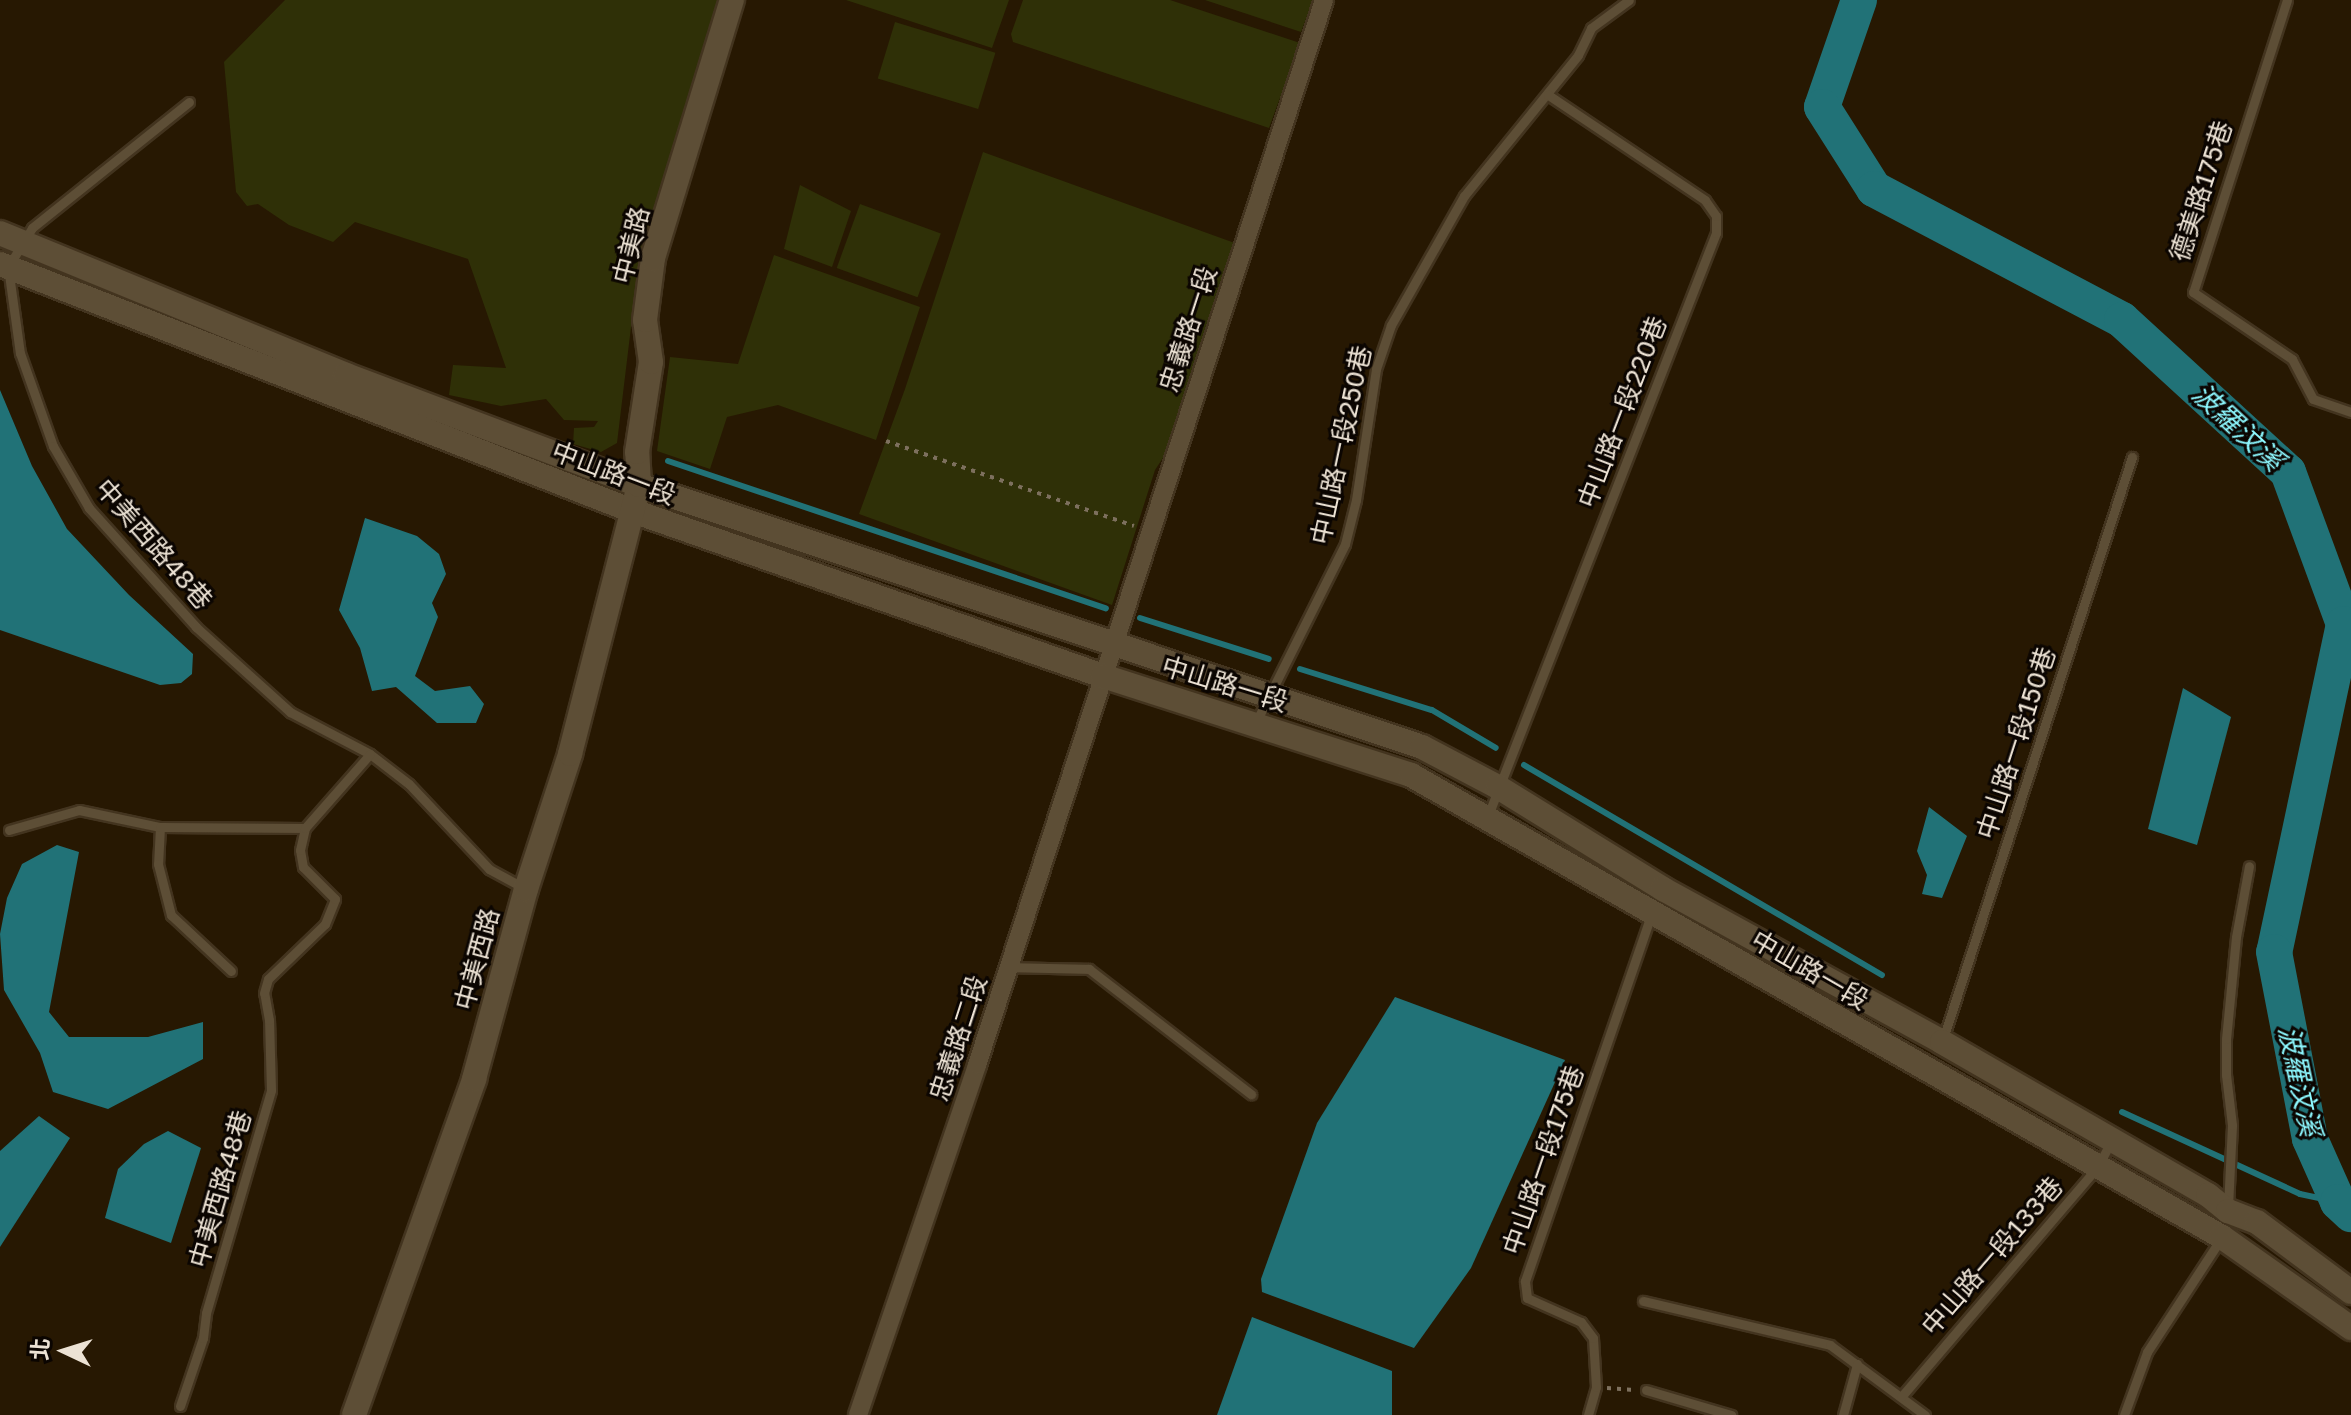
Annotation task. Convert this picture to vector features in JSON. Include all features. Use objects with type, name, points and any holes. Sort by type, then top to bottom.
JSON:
[{"type":"street","name":"中美路","points":[[630,510],[639,485],[637,452],[651,362],[645,320],[653,258],[732,0]]},
{"type":"street","name":"忠義路一段","points":[[1103,676],[1324,0]]},
{"type":"street","name":"中山路一段","points":[[11,238],[134,287],[341,386],[630,510],[1103,676],[1256,722],[1411,775],[2222,1237],[2351,1328]]},
{"type":"street","name":"中山路一段","points":[[4,265],[122,313],[1422,747],[1498,787],[1663,889],[1942,1042],[2208,1195],[2228,1211],[2257,1222],[2351,1292]]},
{"type":"street","points":[[122,313],[134,287]]},
{"type":"street","name":"中美西路","points":[[354,1415],[474,1079],[526,889],[570,754],[630,510]]},
{"type":"street","name":"忠義路二段","points":[[858,1415],[1103,676]]},
{"type":"lane","name":"中山路一段250巷","points":[[1256,722],[1345,544],[1362,469],[1376,369],[1391,325],[1464,196],[1548,95],[1578,55],[1591,28],[1629,0]]},
{"type":"lane","name":"德美路175巷","points":[[2287,0],[2193,292],[2292,359],[2313,399],[2351,412]]},
{"type":"lane","name":"中山路一段220巷","points":[[1487,818],[1716,233],[1716,216],[1705,200],[1548,95]]},
{"type":"lane","points":[[4,265],[11,238],[32,228],[189,102]]},
{"type":"lane","name":"中美西路48巷","points":[[4,265],[15,330],[35,400],[68,477],[89,508],[196,627],[290,712],[370,754],[409,784],[489,869],[526,889]]},
{"type":"lane","name":"中山路一段150巷","points":[[1942,1042],[2132,457]]},
{"type":"lane","points":[[9,830],[79,810],[160,827],[305,828],[370,754]]},
{"type":"lane","points":[[160,827],[158,864],[171,915],[231,971]]},
{"type":"lane","name":"中美西路48巷","points":[[180,1406],[203,1338],[206,1313],[271,1090],[272,1052],[264,993],[268,979],[325,924],[335,899],[303,867],[300,850],[305,828]]},
{"type":"lane","points":[[2124,1415],[2147,1352],[2222,1237],[2228,1211],[2232,1125],[2226,1075],[2226,1039],[2236,937],[2249,866]]},
{"type":"lane","name":"中山路一段175巷","points":[[1588,1415],[1596,1387],[1593,1338],[1581,1322],[1527,1298],[1525,1281],[1652,912],[1663,889]]},
{"type":"lane","points":[[1008,967],[1089,969],[1251,1094]]},
{"type":"lane","name":"中山路一段133巷","points":[[1901,1397],[2098,1166],[2112,1140]]},
{"type":"lane","points":[[1643,1301],[1830,1345],[1925,1415]]},
{"type":"lane","points":[[1843,1415],[1857,1364]]},
{"type":"lane","points":[[1646,1390],[1731,1415]]},
{"type":"path","points":[[886,441],[1143,529],[1147,536]]},
{"type":"path","points":[[1596,1387],[1646,1390]]},
{"type":"shaded area","points":[[285,0],[722,0],[639,261],[617,443],[601,452],[573,444],[574,428],[594,427],[598,421],[564,420],[546,399],[501,406],[449,395],[453,365],[506,368],[468,259],[355,222],[333,242],[289,225],[258,204],[247,206],[236,192],[224,62]]},
{"type":"shaded area","points":[[846,0],[1009,0],[992,48]]},
{"type":"shaded area","points":[[1023,0],[1170,0],[1300,43],[1269,128],[1013,42],[1011,34]]},
{"type":"shaded area","points":[[1205,0],[1313,0],[1301,32]]},
{"type":"shaded area","points":[[895,22],[995,53],[978,109],[878,78]]},
{"type":"shaded area","points":[[983,152],[1243,246],[1185,424],[1155,470],[1112,605],[859,514],[905,389]]},
{"type":"shaded area","points":[[800,185],[851,211],[832,267],[784,249]]},
{"type":"shaded area","points":[[860,204],[941,233],[918,297],[837,268]]},
{"type":"shaded area","points":[[774,255],[920,307],[876,440],[778,405],[727,417],[710,469],[657,451],[670,357],[738,364]]},
{"type":"water","points":[[0,390],[32,466],[67,529],[129,595],[193,654],[192,674],[181,683],[160,685],[0,630]]},
{"type":"water","points":[[365,518],[417,536],[439,554],[446,574],[432,603],[438,617],[415,676],[435,691],[470,686],[484,704],[476,723],[437,723],[396,687],[372,691],[360,648],[339,610]]},
{"type":"water","points":[[2183,688],[2231,717],[2197,845],[2148,829]]},
{"type":"water","points":[[1929,807],[1967,836],[1942,898],[1922,894],[1927,875],[1917,851]]},
{"type":"water","points":[[57,845],[79,852],[49,1012],[69,1037],[148,1037],[203,1022],[203,1059],[108,1109],[53,1092],[40,1053],[4,990],[0,934],[7,898],[22,864]]},
{"type":"water","points":[[1395,997],[1565,1060],[1471,1268],[1414,1348],[1262,1292],[1261,1279],[1317,1123]]},
{"type":"water","points":[[39,1116],[70,1138],[0,1247],[0,1151]]},
{"type":"water","points":[[168,1131],[201,1148],[171,1243],[105,1218],[118,1169],[144,1144]]},
{"type":"water","points":[[1252,1317],[1392,1371],[1392,1415],[1217,1415]]},
{"type":"waterway","name":"波羅汶溪","points":[[1859,0],[1822,107],[1874,189],[2122,320],[2288,472],[2344,624],[2274,952],[2310,1139],[2338,1202],[2351,1214]]},
{"type":"waterway","points":[[668,461],[1106,608]]},
{"type":"waterway","points":[[1140,618],[1269,659]]},
{"type":"waterway","points":[[1300,669],[1432,710],[1496,748]]},
{"type":"waterway","points":[[1524,765],[1882,975]]},
{"type":"waterway","points":[[2122,1112],[2300,1194],[2338,1202]]}]
